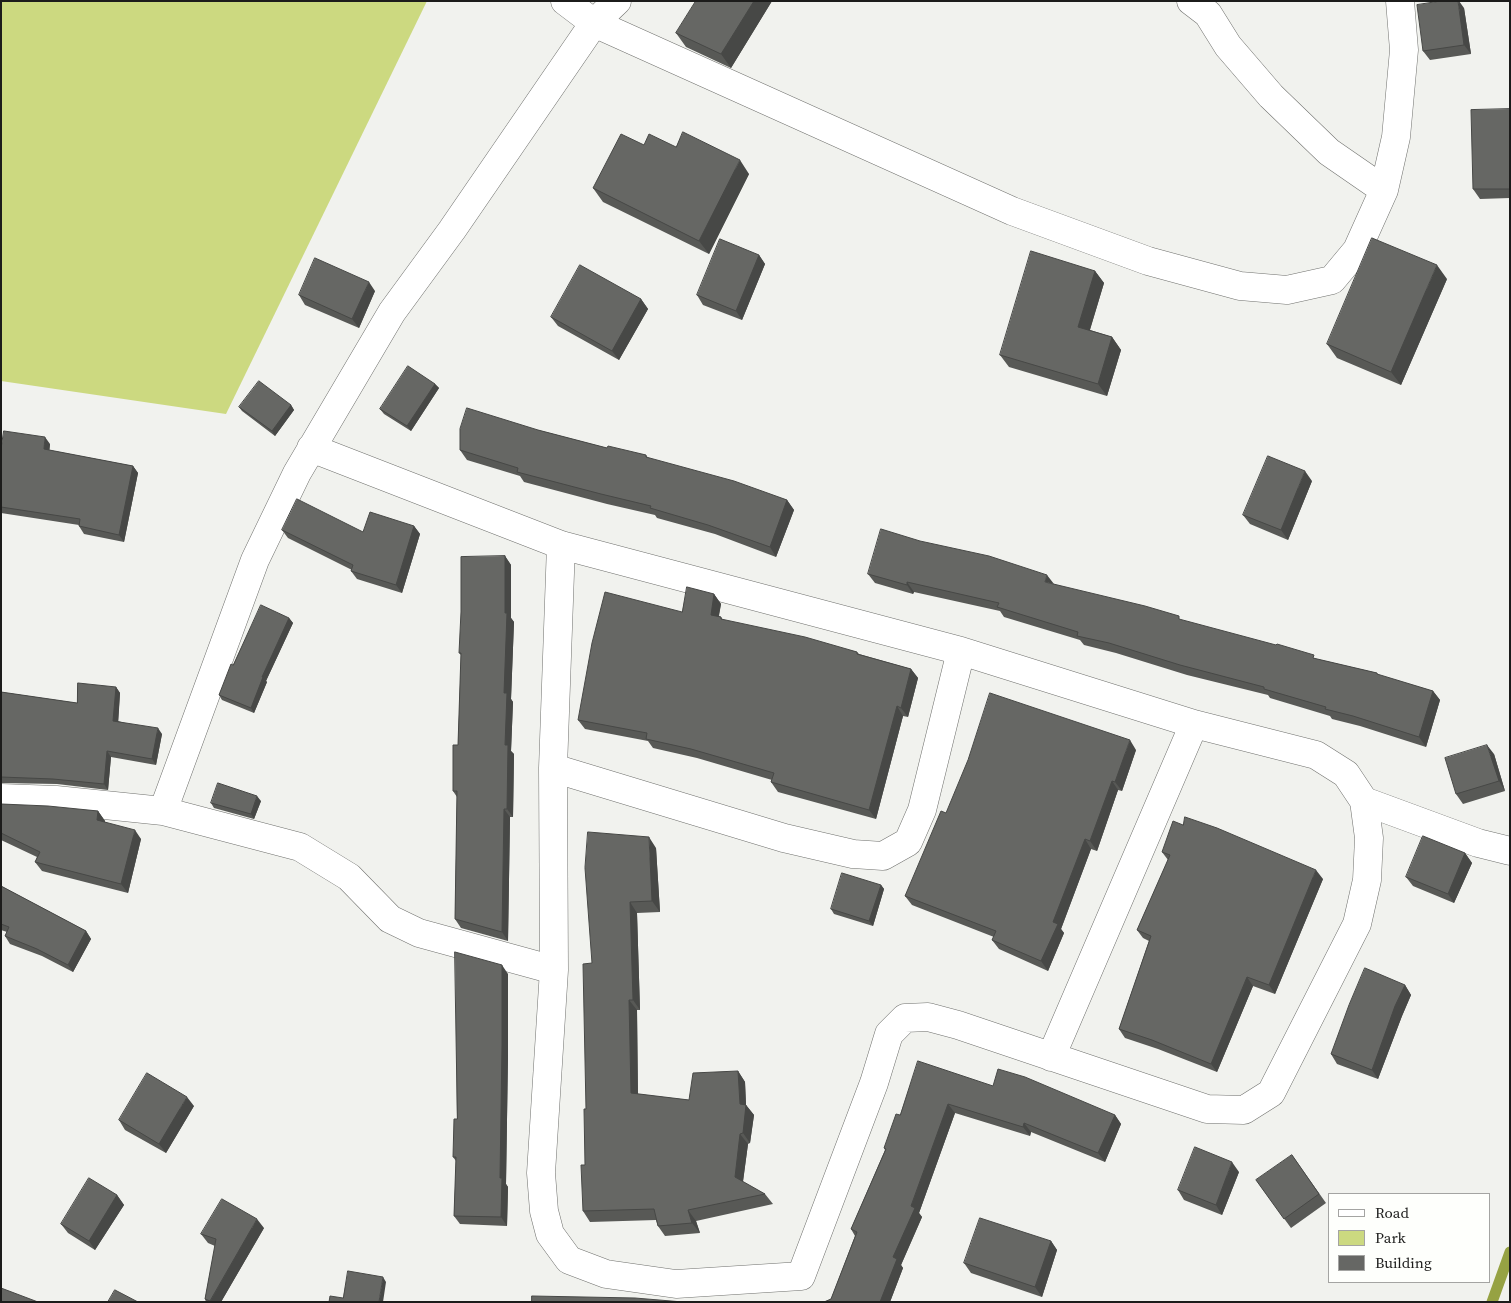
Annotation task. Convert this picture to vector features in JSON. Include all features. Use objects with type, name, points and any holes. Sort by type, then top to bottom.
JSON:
[{"type":"street","points":[[565,1],[594,23],[1012,211],[1148,261],[1240,286],[1287,290],[1332,280],[1357,250],[1384,190],[1396,137],[1404,50],[1400,1]]},
{"type":"street","points":[[163,811],[255,560],[297,473],[392,312],[452,230],[594,23],[616,1]]},
{"type":"street","points":[[1191,1],[1208,14],[1228,46],[1271,96],[1329,152],[1384,190]]},
{"type":"street","points":[[311,448],[562,545],[961,651],[1194,724],[1316,755],[1346,774],[1364,801],[1369,838],[1367,880],[1357,924],[1271,1093],[1244,1110],[1207,1109],[958,1025],[928,1017],[905,1018],[889,1034],[874,1083],[801,1276],[676,1284],[606,1274],[569,1260],[550,1234],[544,1211],[541,1173],[554,970],[553,768],[562,545]]},
{"type":"street","points":[[553,768],[784,838],[853,854],[883,856],[908,842],[922,810],[961,651]]},
{"type":"street","points":[[1051,1057],[1194,724]]},
{"type":"street","points":[[1,798],[56,800],[163,811],[300,847],[349,876],[390,919],[419,933],[554,970]]},
{"type":"street","points":[[1364,801],[1478,843],[1510,851]]},
{"type":"green space","points":[[1,1],[427,1],[226,414],[1,381]]},
{"type":"building","points":[[696,1],[754,1],[721,54],[676,33]]},
{"type":"building","points":[[1441,1],[1458,1],[1464,45],[1423,51],[1417,5]]},
{"type":"building","points":[[1510,109],[1510,189],[1473,189],[1471,110]]},
{"type":"building","points":[[683,132],[740,160],[699,241],[593,188],[621,134],[644,145],[649,134],[676,147]]},
{"type":"building","points":[[1372,238],[1437,265],[1391,372],[1327,344]]},
{"type":"building","points":[[720,239],[759,255],[736,311],[697,295]]},
{"type":"building","points":[[1031,251],[1095,271],[1078,327],[1112,337],[1098,384],[1000,355]]},
{"type":"building","points":[[315,258],[369,282],[352,319],[299,295]]},
{"type":"building","points":[[580,265],[641,299],[612,351],[551,317]]},
{"type":"building","points":[[408,366],[435,384],[407,426],[380,409]]},
{"type":"building","points":[[259,381],[291,405],[272,431],[239,407]]},
{"type":"building","points":[[467,408],[538,430],[607,448],[608,446],[646,455],[646,457],[734,481],[787,500],[770,547],[708,525],[650,508],[651,506],[517,472],[518,468],[460,450],[460,429]]},
{"type":"building","points":[[4,431],[45,437],[44,449],[133,466],[119,535],[79,526],[80,519],[1,507],[1,449]]},
{"type":"building","points":[[1268,456],[1305,471],[1281,530],[1243,515]]},
{"type":"building","points":[[297,499],[363,532],[370,512],[414,526],[396,585],[351,571],[353,565],[282,530]]},
{"type":"building","points":[[881,529],[920,541],[989,556],[1047,575],[1045,582],[1145,606],[1179,616],[1179,619],[1277,644],[1314,655],[1313,658],[1377,673],[1433,691],[1419,737],[1325,709],[1326,707],[1264,689],[1264,687],[1180,665],[1109,643],[1077,636],[1078,632],[997,607],[999,603],[907,582],[907,585],[868,574]]},
{"type":"building","points":[[505,556],[505,613],[507,613],[504,693],[507,693],[505,745],[508,745],[507,809],[504,809],[502,932],[455,919],[457,791],[453,791],[453,745],[458,745],[461,653],[459,653],[461,557]]},
{"type":"building","points":[[687,587],[714,594],[711,615],[721,617],[721,619],[805,637],[911,669],[901,708],[897,706],[869,810],[771,782],[774,773],[691,749],[646,739],[647,733],[578,720],[592,643],[605,592],[682,612]]},
{"type":"building","points":[[261,605],[289,618],[262,677],[251,708],[219,695],[231,664],[233,665]]},
{"type":"building","points":[[78,683],[116,687],[113,721],[158,728],[152,759],[107,751],[104,784],[53,779],[1,777],[1,692],[77,703]]},
{"type":"building","points":[[990,693],[1130,740],[1115,782],[1112,781],[1090,841],[1085,839],[1053,922],[1058,924],[1041,961],[992,940],[996,931],[905,896],[941,811],[946,813],[968,760]]},
{"type":"building","points":[[1487,745],[1499,781],[1456,794],[1445,758]]},
{"type":"building","points":[[218,783],[257,796],[251,814],[211,803]]},
{"type":"building","points":[[1,804],[98,811],[97,820],[135,830],[121,884],[35,862],[40,852],[1,833]]},
{"type":"building","points":[[1185,817],[1217,828],[1316,870],[1269,985],[1247,977],[1211,1064],[1119,1029],[1151,936],[1137,930],[1170,855],[1162,852],[1173,821],[1183,825]]},
{"type":"building","points":[[588,832],[649,837],[652,901],[630,902],[633,1000],[629,1000],[631,1093],[689,1100],[693,1073],[738,1071],[740,1104],[746,1105],[743,1133],[740,1134],[735,1177],[765,1194],[688,1210],[692,1223],[658,1226],[654,1209],[583,1211],[581,1165],[585,1165],[584,1109],[586,1109],[583,964],[592,963],[585,868]]},
{"type":"building","points":[[1423,836],[1465,853],[1448,894],[1406,877]]},
{"type":"building","points":[[842,873],[881,885],[869,921],[831,909]]},
{"type":"building","points":[[1,886],[86,931],[68,965],[37,949],[5,936],[9,927],[1,924]]},
{"type":"building","points":[[455,952],[502,965],[501,1217],[454,1216],[456,1157],[453,1157],[454,1119],[457,1119]]},
{"type":"building","points":[[1365,968],[1405,985],[1395,1006],[1372,1070],[1331,1054]]},
{"type":"building","points":[[918,1061],[993,1086],[998,1069],[1025,1077],[1115,1115],[1098,1153],[1024,1123],[1023,1127],[948,1104],[911,1206],[915,1208],[893,1257],[897,1259],[880,1302],[824,1302],[831,1299],[857,1232],[851,1229],[886,1149],[884,1148],[896,1114],[900,1115]]},
{"type":"building","points":[[147,1073],[187,1097],[159,1144],[119,1120]]},
{"type":"building","points":[[1195,1147],[1232,1162],[1216,1205],[1178,1190]]},
{"type":"building","points":[[1292,1155],[1319,1194],[1284,1219],[1256,1180]]},
{"type":"building","points":[[89,1178],[117,1195],[89,1241],[61,1224]]},
{"type":"building","points":[[222,1199],[257,1219],[210,1301],[205,1299],[216,1239],[201,1234]]},
{"type":"building","points":[[980,1218],[1051,1241],[1035,1287],[964,1263]]},
{"type":"building","points":[[348,1271],[383,1277],[379,1302],[329,1302],[330,1296],[343,1298]]},
{"type":"building","points":[[1,1288],[38,1302],[1,1302]]},
{"type":"building","points":[[115,1290],[138,1302],[108,1302]]},
{"type":"building","points":[[532,1296],[635,1298],[683,1302],[532,1302]]},
{"type":"waterway","points":[[1492,1302],[1510,1252]]}]
